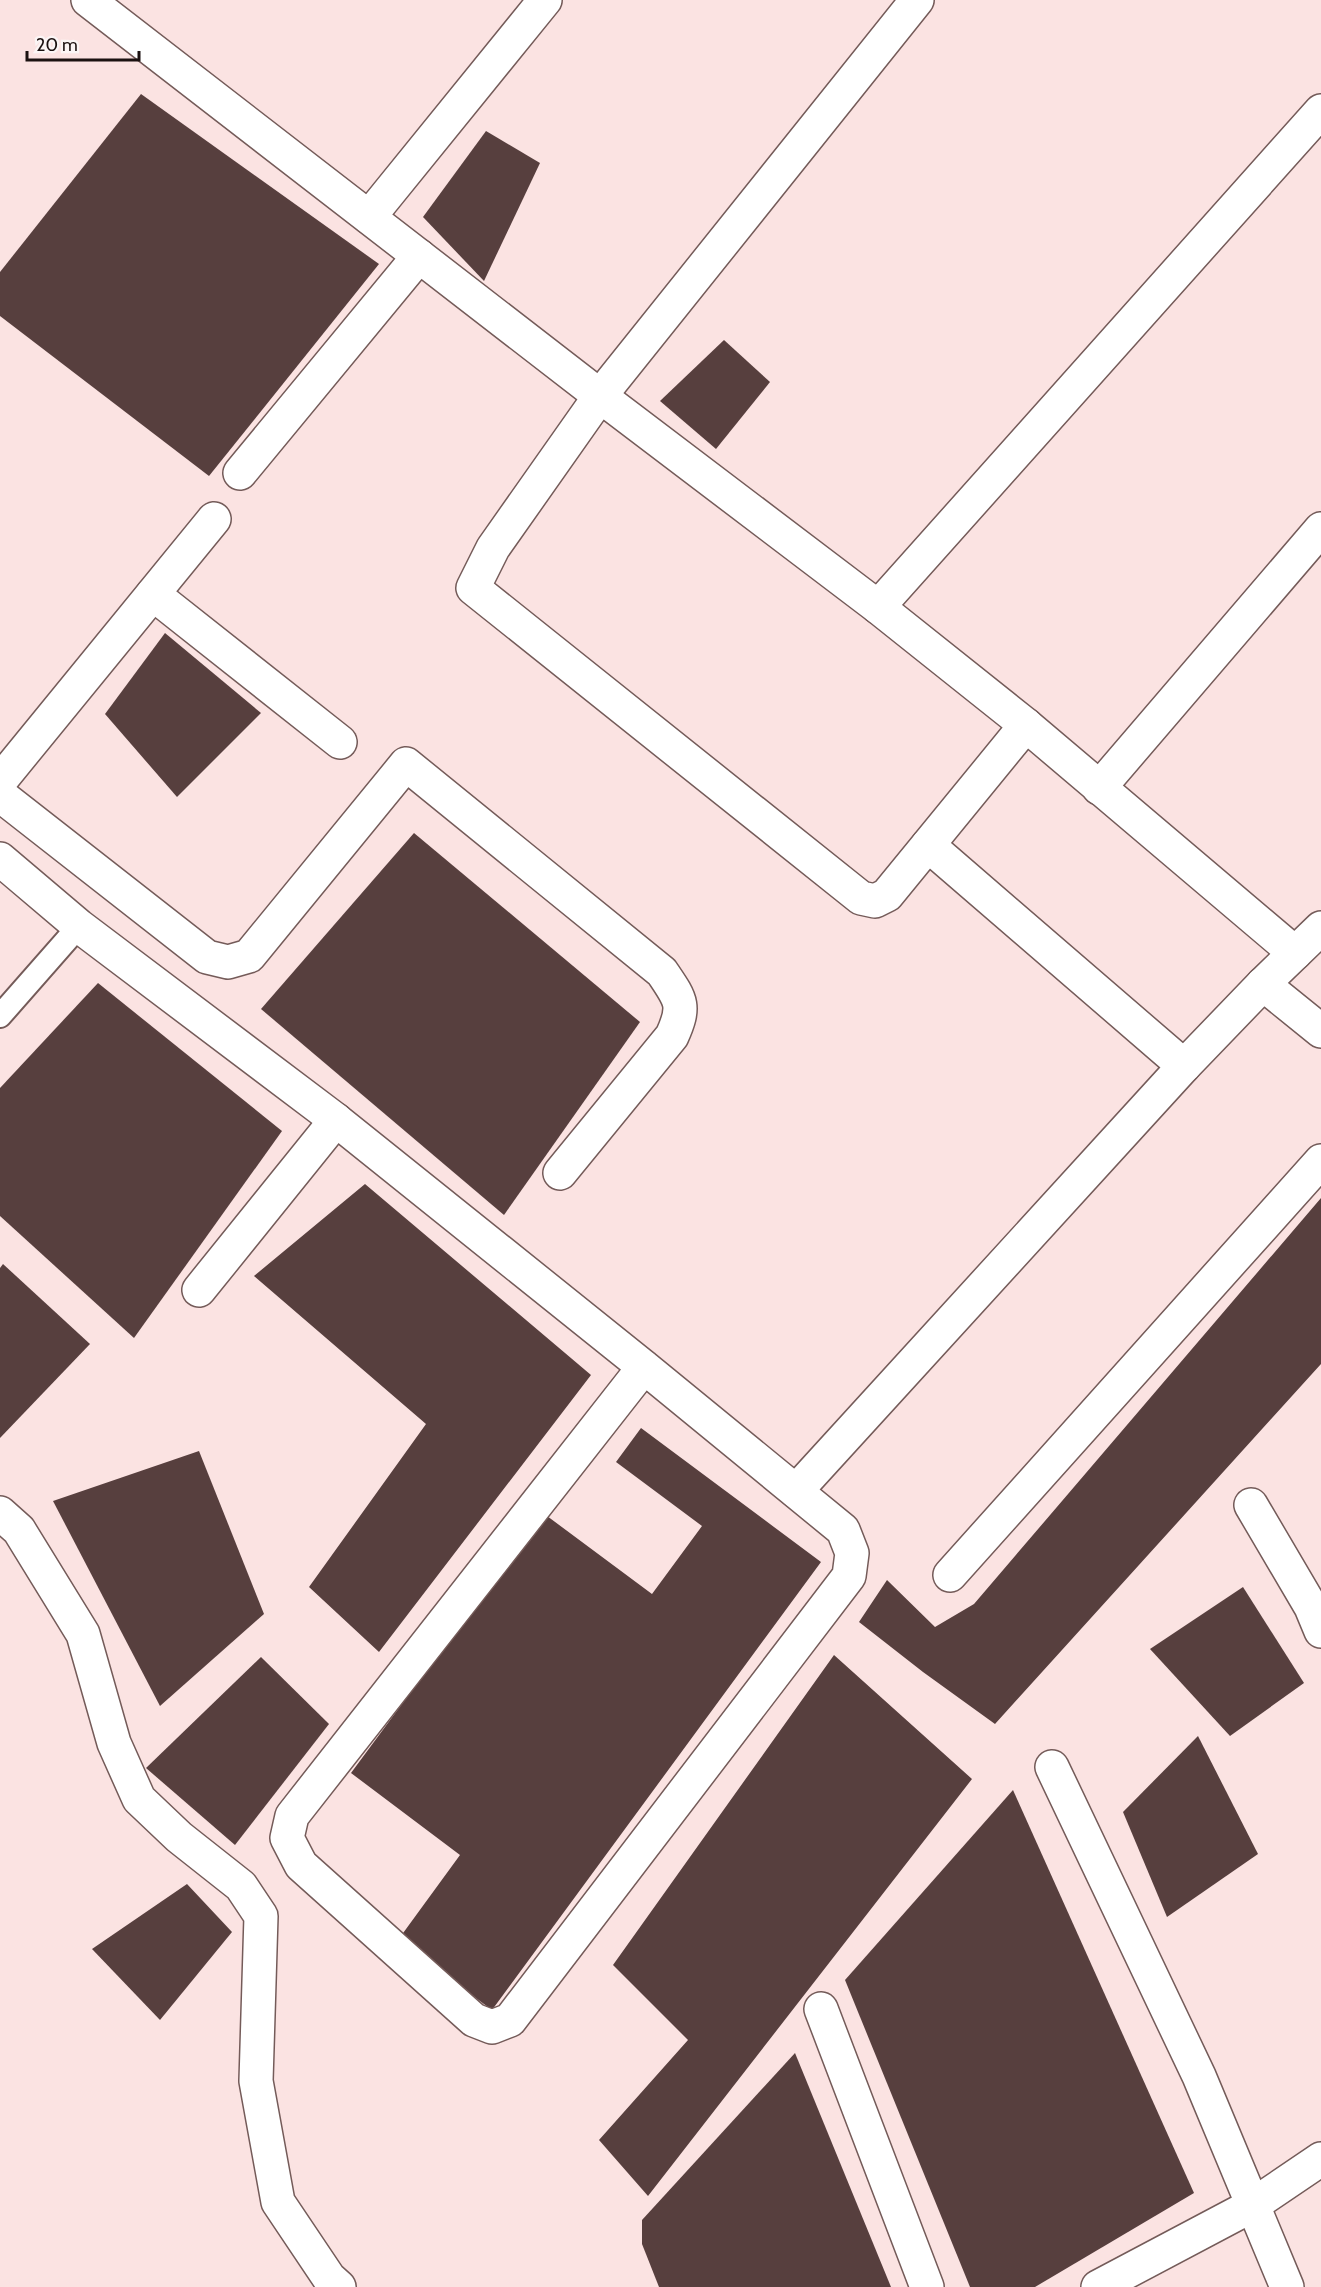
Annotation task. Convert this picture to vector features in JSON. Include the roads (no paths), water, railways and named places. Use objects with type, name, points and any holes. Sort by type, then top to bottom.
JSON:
[{"type":"street","points":[[88,0],[600,396],[878,607],[1026,725],[1295,952]]},
{"type":"street","points":[[369,217],[545,0]]},
{"type":"street","points":[[917,0],[600,396],[493,548],[473,588],[861,898],[874,901],[887,895],[1026,725]]},
{"type":"street","points":[[878,607],[1321,111]]},
{"type":"street","points":[[240,473],[419,256]]},
{"type":"street","points":[[0,781],[214,519]]},
{"type":"street","points":[[1099,788],[1321,529]]},
{"type":"street","points":[[153,594],[340,742]]},
{"type":"street","points":[[0,795],[207,957],[228,962],[249,956],[406,764],[662,972],[677,993],[682,1015],[672,1036],[560,1173]]},
{"type":"street","points":[[928,845],[1184,1066]]},
{"type":"street","points":[[0,859],[79,926],[336,1120],[644,1367],[843,1530],[852,1553],[849,1576],[510,2020],[492,2027],[474,2020],[301,1866],[287,1838],[292,1816],[644,1367]]},
{"type":"street","points":[[796,1491],[1184,1066],[1321,928]]},
{"type":"street","points":[[1263,984],[1321,1031]]},
{"type":"street","points":[[199,1290],[336,1120]]},
{"type":"street","points":[[950,1575],[1321,1161]]},
{"type":"street","points":[[1251,1505],[1311,1607],[1321,1631]]},
{"type":"street","points":[[6,1532],[83,1634],[114,1743],[138,1799],[180,1837],[241,1886],[261,1916],[256,2081],[278,2202],[329,2278],[339,2287]]},
{"type":"street","points":[[1052,1767],[1199,2076],[1287,2287]]},
{"type":"street","points":[[821,2009],[927,2287]]},
{"type":"street","points":[[1098,2287],[1253,2205],[1321,2159]]},
{"type":"lane","points":[[0,1016],[79,926]]}]
